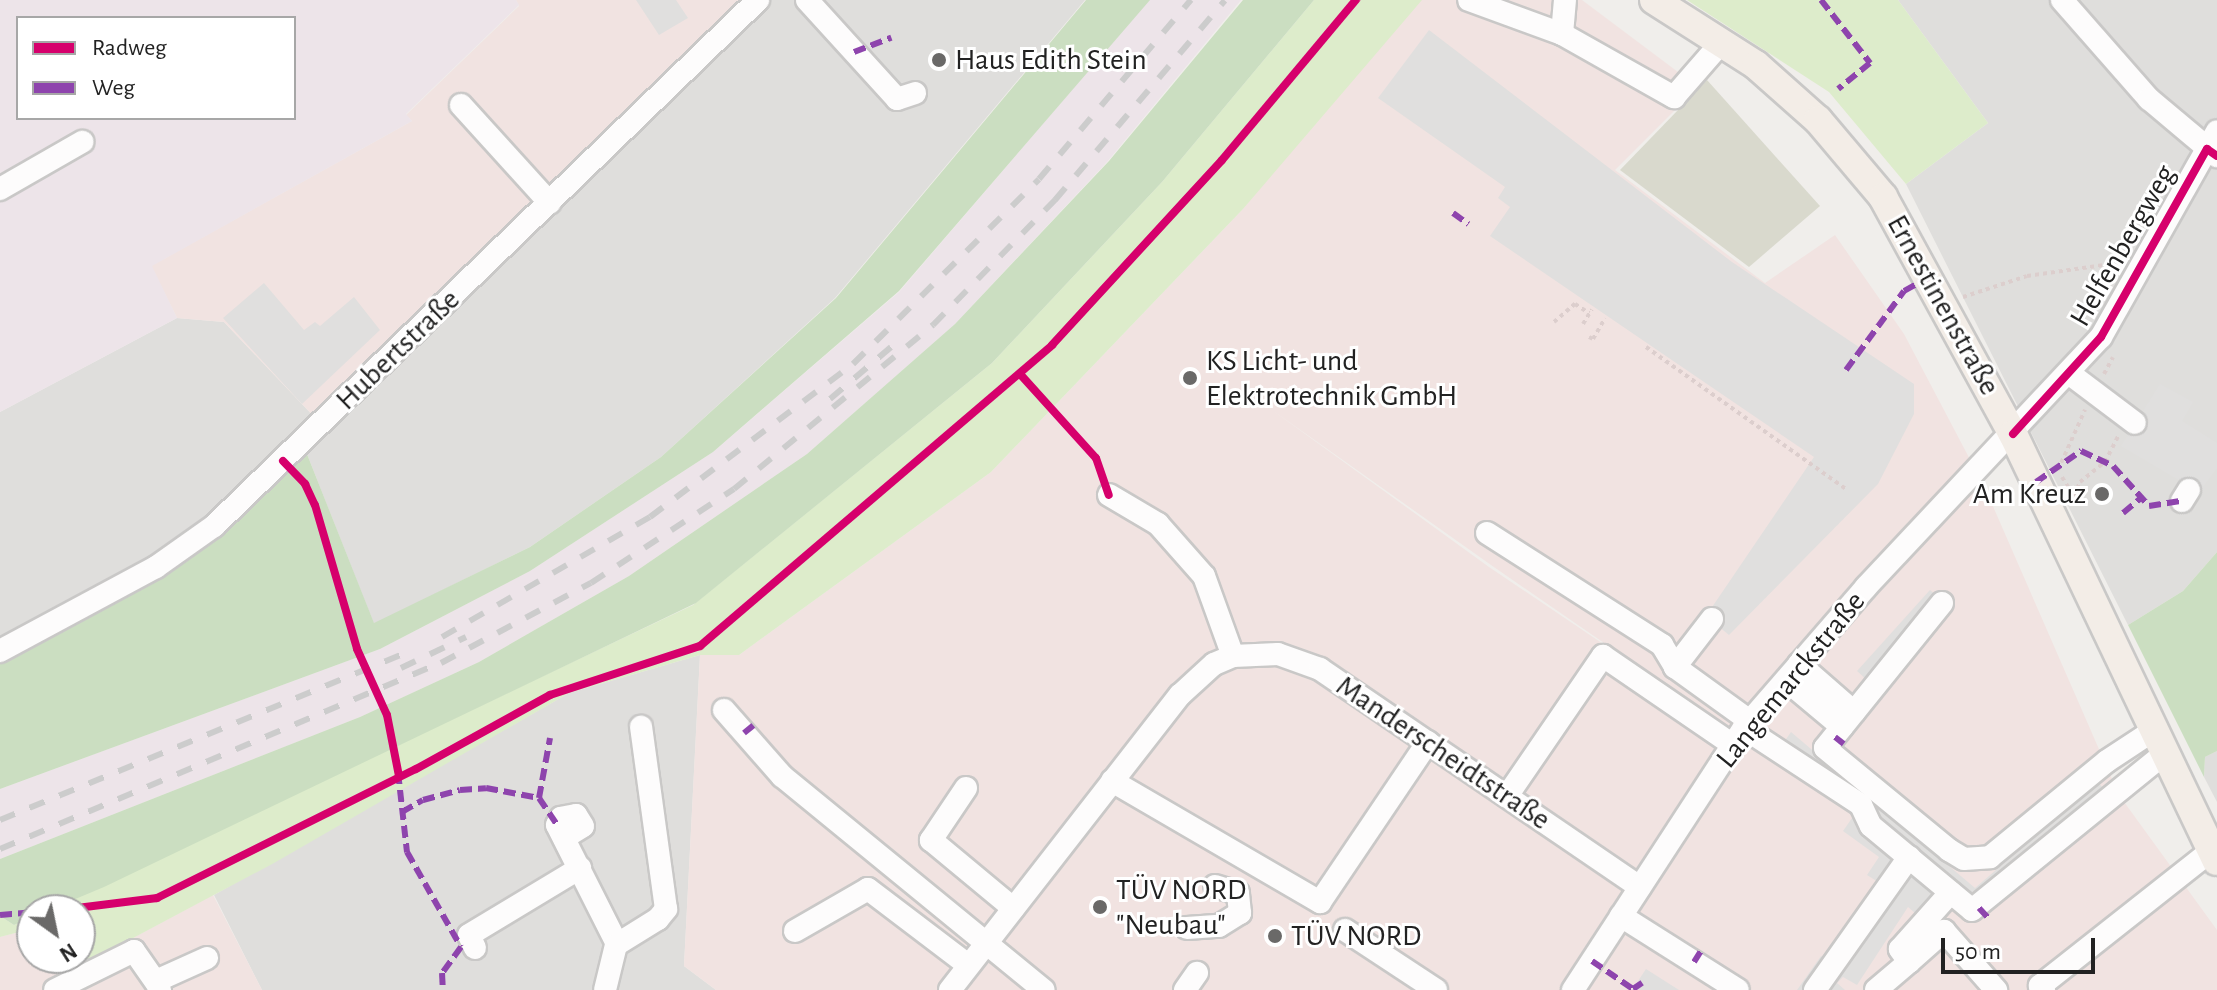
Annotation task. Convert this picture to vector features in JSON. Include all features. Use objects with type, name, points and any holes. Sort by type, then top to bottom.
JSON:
[{"type":"main road","name":"Ernestinenstraße","points":[[1654,0],[1756,65],[1850,155],[1902,226],[2013,434],[2157,744],[2214,856]]},
{"type":"street","name":"Hubertstraße","points":[[0,651],[156,567],[214,526],[758,0]]},
{"type":"street","points":[[807,0],[897,99],[915,93]]},
{"type":"street","points":[[1469,0],[1562,34],[1674,97],[1721,43]]},
{"type":"street","points":[[1562,34],[1565,0]]},
{"type":"street","points":[[2062,0],[2116,66],[2214,145]]},
{"type":"street","points":[[461,105],[550,203]]},
{"type":"street","points":[[0,189],[82,142]]},
{"type":"street","name":"Helfenbergweg","points":[[2013,434],[2101,337],[2214,145]]},
{"type":"street","points":[[2070,374],[2131,421]]},
{"type":"street","name":"Langemarckstraße","points":[[1573,990],[1743,731],[1792,672],[2013,434]]},
{"type":"street","points":[[1109,495],[1158,524],[1204,576],[1233,656]]},
{"type":"street","points":[[1487,533],[1662,645],[1675,667],[1743,731]]},
{"type":"street","points":[[1942,603],[1855,719],[1825,748],[1949,850],[1978,860],[1990,857],[2107,761],[2157,744]]},
{"type":"street","points":[[1675,667],[1712,619]]},
{"type":"street","name":"Manderscheidtstraße","points":[[955,988],[968,965],[1180,695],[1214,664],[1233,656],[1278,654],[1320,669],[1640,887]]},
{"type":"street","points":[[1507,796],[1603,656],[1743,731],[1861,805],[1871,826],[1972,910],[1979,908],[2157,744]]},
{"type":"street","points":[[1792,672],[1855,719]]},
{"type":"street","points":[[724,710],[782,776],[1043,990]]},
{"type":"street","points":[[617,944],[658,919],[666,909],[641,727]]},
{"type":"street","points":[[1112,781],[1320,902],[1428,742]]},
{"type":"street","points":[[966,788],[931,840],[1013,908]]},
{"type":"street","points":[[564,838],[617,944],[605,990]]},
{"type":"street","points":[[2044,990],[2040,986],[2214,856]]},
{"type":"street","points":[[1815,990],[1909,857]]},
{"type":"street","points":[[475,948],[469,935],[580,868]]},
{"type":"street","points":[[1187,928],[1219,926],[1231,921],[1242,907],[1234,889],[1215,886]]},
{"type":"street","points":[[795,931],[868,889],[968,965]]},
{"type":"street","points":[[1909,962],[1900,949],[1951,892]]},
{"type":"street","points":[[1621,916],[1738,990]]},
{"type":"street","points":[[1345,930],[1436,990]]},
{"type":"street","points":[[1876,990],[1944,931],[1996,990]]},
{"type":"street","points":[[55,990],[134,951],[158,987],[207,958]]},
{"type":"path","points":[[1945,307],[1986,286],[2027,276],[2148,259]]},
{"type":"path","points":[[1554,322],[1575,304],[1590,311],[1583,324]]},
{"type":"path","points":[[1589,337],[1593,339],[1605,318]]},
{"type":"path","points":[[1646,347],[1846,489]]},
{"type":"path","points":[[2077,502],[2080,482],[2105,462],[2131,421]]},
{"type":"shaded area","points":[[0,0],[516,0],[519,5],[406,114],[412,121],[152,266],[177,318],[0,412]]},
{"type":"shaded area","points":[[516,0],[757,0],[320,423],[224,322],[177,318],[151,266],[412,121],[406,115],[519,6]]},
{"type":"shaded area","points":[[636,0],[676,0],[688,18],[659,35]]},
{"type":"shaded area","points":[[760,0],[1085,0],[835,298],[661,457],[530,547],[374,624],[303,444]]},
{"type":"shaded area","points":[[1149,0],[1241,0],[1107,162],[955,324],[807,454],[629,576],[479,662],[360,717],[0,859],[0,789],[380,649],[530,571],[713,452],[899,292]]},
{"type":"shaded area","points":[[1408,0],[1582,0],[1698,87],[1615,170],[1765,283],[1835,235],[1904,334],[1985,488],[2119,795],[2217,930],[2217,990],[716,990],[684,966],[700,655],[739,655],[991,472],[1243,209]],"holes":[[[1268,407],[1704,712],[1489,567]]]},
{"type":"shaded area","points":[[1898,0],[2217,0],[2217,552],[2183,591],[2128,625],[1906,184],[1988,123]]},
{"type":"shaded area","points":[[1429,30],[1732,262],[1914,384],[1914,414],[1878,484],[1729,635],[1706,616],[1814,457],[1490,236],[1510,207],[1498,198],[1505,187],[1378,98]]},
{"type":"shaded area","points":[[1707,80],[1820,206],[1749,267],[1620,170]]},
{"type":"shaded area","points":[[264,283],[304,330],[315,322],[320,326],[354,297],[380,330],[302,404],[223,318]]},
{"type":"shaded area","points":[[177,318],[224,322],[320,423],[213,524],[0,638],[0,412]]},
{"type":"shaded area","points":[[2160,384],[2193,402],[2182,421],[2217,443],[2217,468],[2199,492],[2121,446]]},
{"type":"shaded area","points":[[1930,590],[1940,599],[1867,680],[1857,671]]},
{"type":"shaded area","points":[[700,655],[684,966],[716,990],[262,990],[214,895],[569,693]]},
{"type":"shaded area","points":[[1791,732],[1975,888],[2098,782],[2114,802],[1977,921],[1950,901],[1940,911],[1928,901],[1915,913],[1908,907],[1857,985],[1843,977],[1837,983],[1845,990],[1797,990],[1821,956],[1832,963],[1883,885],[1867,875],[1879,857],[1843,831],[1859,808],[1777,752]]},
{"type":"shaded area","points":[[2217,751],[2217,802],[2204,777],[2205,757]]},
{"type":"shaded area","points":[[213,895],[262,990],[0,990],[0,937],[16,933],[16,974],[96,974],[96,958]]},
{"type":"shaded area","points":[[1646,969],[1679,990],[1632,990]]},
{"type":"green space","points":[[1086,0],[1150,0],[899,291],[713,452],[530,571],[380,649],[0,789],[0,664],[154,569],[303,444],[374,623],[530,547],[661,457],[836,298]]},
{"type":"green space","points":[[1243,0],[1314,0],[1162,182],[992,363],[696,603],[104,887],[87,894],[16,894],[16,924],[0,916],[0,859],[360,717],[479,662],[629,576],[807,454],[955,324],[1109,161]]},
{"type":"green space","points":[[1314,0],[1422,0],[1243,209],[991,472],[739,655],[700,655],[569,693],[274,863],[96,958],[96,894],[83,894],[693,605],[992,363],[1162,182]]},
{"type":"green space","points":[[1687,0],[1898,0],[1988,123],[1906,184],[1829,92]]},
{"type":"green space","points":[[2217,552],[2217,751],[2205,757],[2204,777],[2128,625],[2183,591]]},
{"type":"green space","points":[[0,916],[16,924],[16,933],[0,937]]},
{"type":"railway","points":[[442,637],[650,517],[853,364],[1039,179],[1191,0]]},
{"type":"railway","points":[[0,849],[441,663],[591,583],[734,489],[933,325],[1055,200],[1225,0]]},
{"type":"railway","points":[[830,399],[891,347]]},
{"type":"railway","points":[[401,668],[466,637]]},
{"type":"railway","points":[[0,820],[413,650]]},
{"type":"marked path","points":[[1821,0],[1870,63],[1838,89]]},
{"type":"marked path","points":[[854,52],[891,38]]},
{"type":"marked path","points":[[1453,213],[1468,224]]},
{"type":"marked path","points":[[1846,370],[1904,291],[1929,277]]},
{"type":"marked path","points":[[2036,482],[2081,451],[2113,466],[2149,506],[2182,501]]},
{"type":"marked path","points":[[2123,513],[2142,497]]},
{"type":"marked path","points":[[744,733],[755,724]]},
{"type":"marked path","points":[[1835,737],[1844,744]]},
{"type":"marked path","points":[[402,812],[423,800],[460,790],[486,788],[539,798],[550,738]]},
{"type":"marked path","points":[[398,772],[407,852],[461,947],[442,973],[443,990]]},
{"type":"marked path","points":[[539,798],[557,825]]},
{"type":"marked path","points":[[1979,908],[1990,920]]},
{"type":"marked path","points":[[0,915],[16,914]]},
{"type":"marked path","points":[[1694,962],[1701,951]]},
{"type":"marked path","points":[[1592,961],[1633,989],[1642,983]]},
{"type":"cycle path","points":[[96,906],[157,898],[416,769],[550,695],[700,646],[1052,345],[1222,160],[1356,0]]},
{"type":"cycle path","points":[[2013,434],[2101,337],[2207,149],[2217,156]]},
{"type":"cycle path","points":[[1020,374],[1096,458],[1109,495]]},
{"type":"cycle path","points":[[283,461],[305,484],[315,505],[357,649],[387,715],[399,776]]},
{"type":"place","name":"Haus Edith Stein","points":[[939,60]]},
{"type":"place","name":"KS Licht- und Elektrotechnik GmbH","points":[[1190,378]]},
{"type":"place","name":"Am Kreuz","points":[[2102,494]]},
{"type":"place","name":"TÜV NORD \"Neubau\"","points":[[1100,907]]},
{"type":"place","name":"TÜV NORD","points":[[1275,936]]}]
